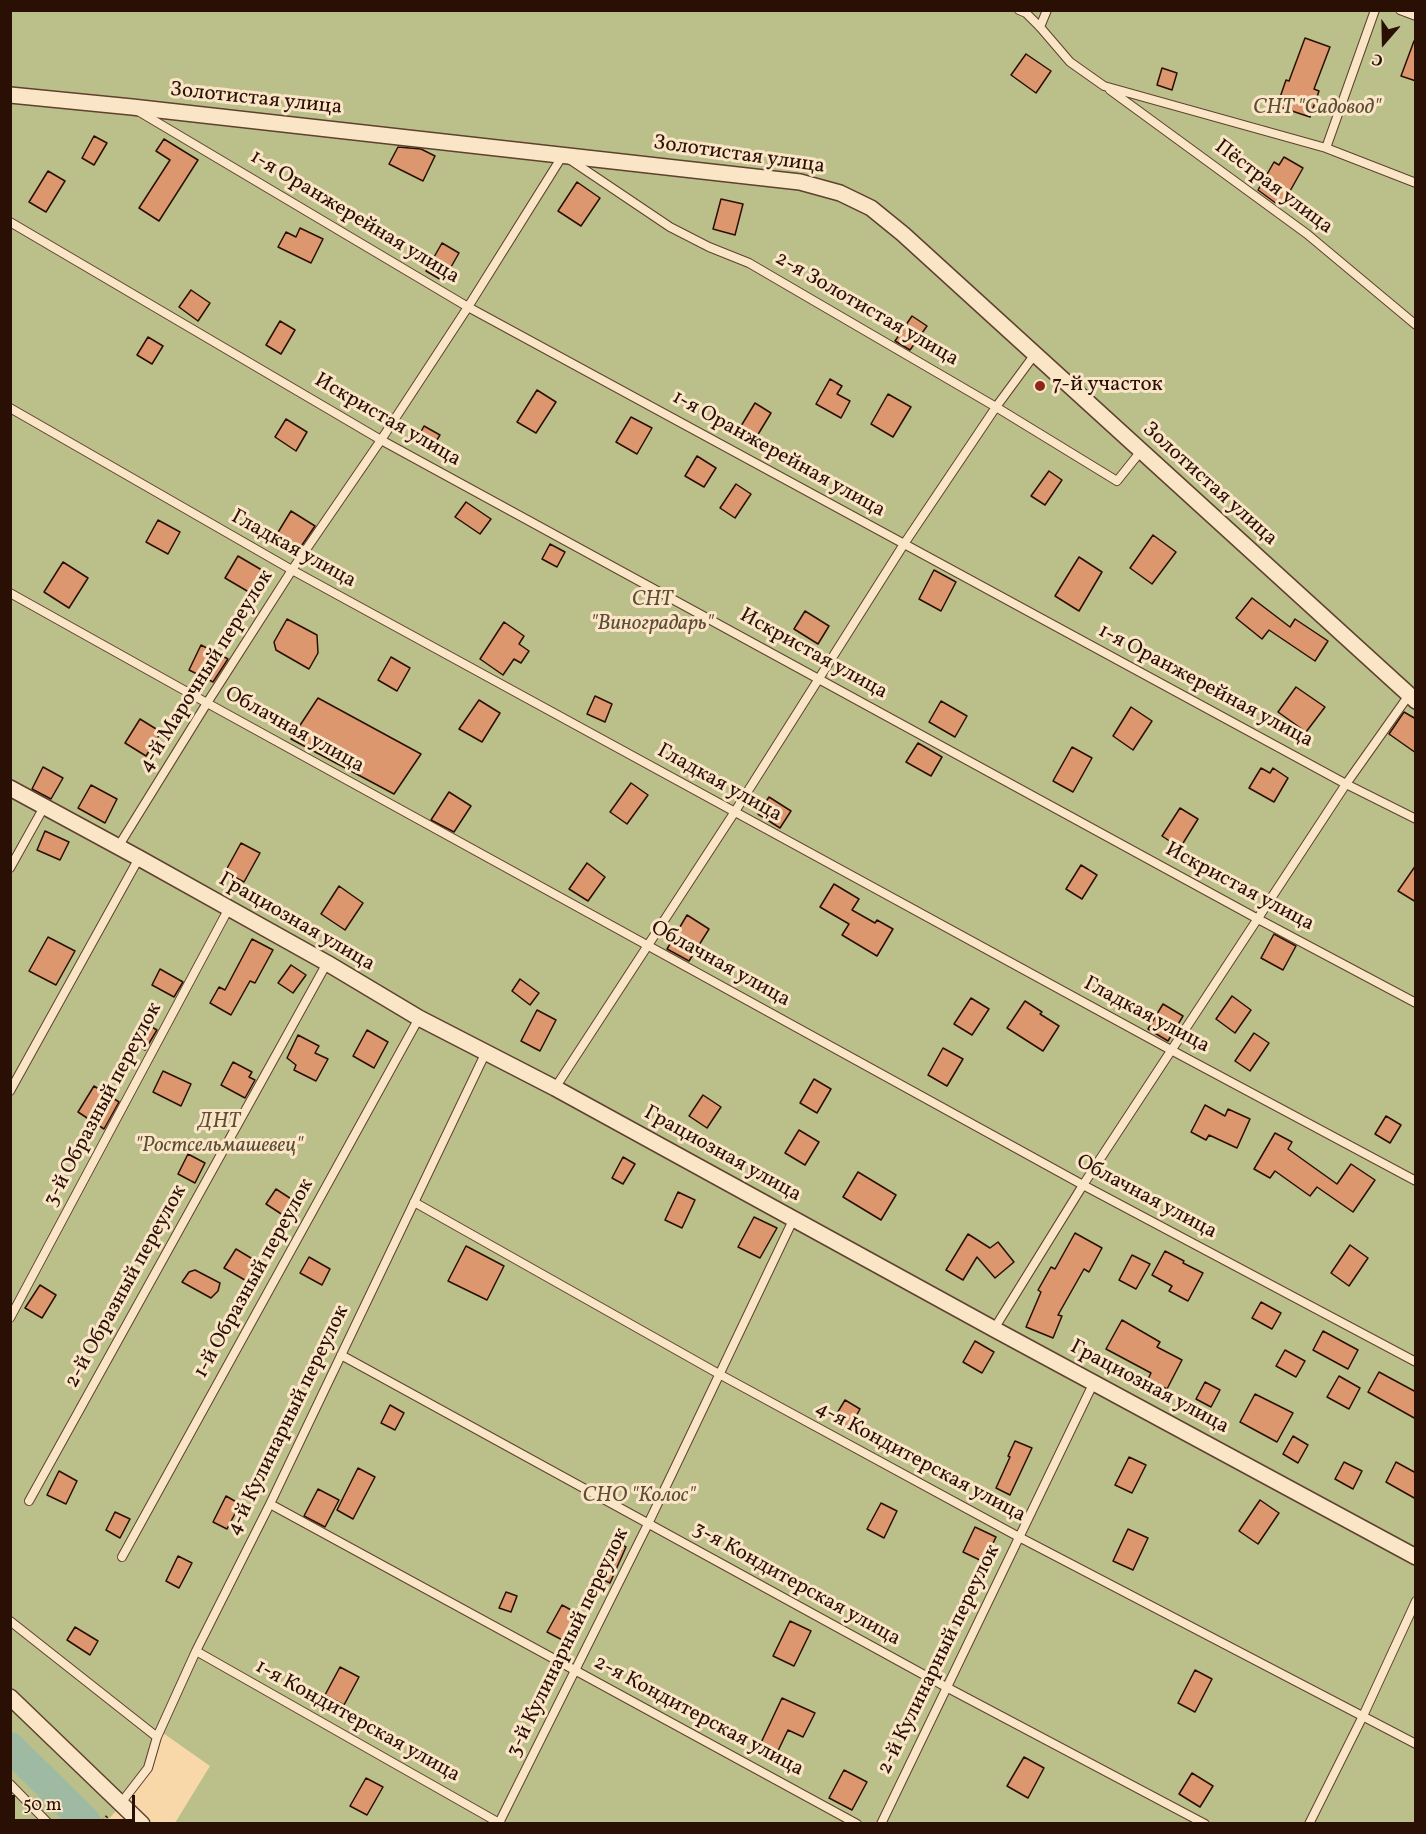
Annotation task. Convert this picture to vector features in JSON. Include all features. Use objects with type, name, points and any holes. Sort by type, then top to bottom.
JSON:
[{"type":"street","name":"Золотистая улица","points":[[10,95],[800,182],[840,193],[871,208],[903,234],[1412,698]]},
{"type":"street","name":"Грациозная улица","points":[[10,788],[327,963],[419,1018],[555,1088],[1416,1557]]},
{"type":"street","points":[[10,1698],[142,1824]]},
{"type":"lane","points":[[1019,10],[1026,13],[1040,27],[1047,10]]},
{"type":"lane","points":[[1326,148],[1375,10]]},
{"type":"lane","points":[[1400,10],[1416,16]]},
{"type":"lane","name":"Пёстрая улица","points":[[1040,27],[1070,62],[1307,234],[1416,325]]},
{"type":"lane","points":[[1104,86],[1326,148],[1416,183]]},
{"type":"lane","name":"1-я Оранжерейная улица","points":[[132,107],[468,307],[1346,784],[1416,819]]},
{"type":"lane","name":"4-й Марочный переулок","points":[[118,847],[292,570],[468,307],[562,155]]},
{"type":"lane","name":"2-я Золотистая улица","points":[[562,155],[670,227],[749,263],[996,407],[1117,481],[1141,451]]},
{"type":"lane","name":"Искристая улица","points":[[10,222],[381,440],[1416,1003]]},
{"type":"lane","points":[[555,1088],[734,813],[904,544],[996,407],[1035,354]]},
{"type":"lane","name":"Гладкая улица","points":[[10,408],[292,570],[734,813],[1416,1181]]},
{"type":"lane","name":"Облачная улица","points":[[10,593],[1083,1185],[1416,1362]]},
{"type":"lane","points":[[994,1329],[1083,1185],[1346,784],[1412,698]]},
{"type":"lane","points":[[10,868],[44,807]]},
{"type":"lane","points":[[10,1091],[139,858]]},
{"type":"lane","name":"3-й Образный переулок","points":[[10,1318],[229,908]]},
{"type":"lane","name":"2-й Образный переулок","points":[[29,1501],[327,963]]},
{"type":"lane","name":"1-й Образный переулок","points":[[122,1557],[419,1018]]},
{"type":"lane","name":"4-й Кулинарный переулок","points":[[121,1803],[148,1768],[157,1737],[196,1651],[270,1504],[486,1052]]},
{"type":"lane","name":"4-я Кондитерская улица","points":[[414,1202],[720,1374],[1019,1537],[1416,1744]]},
{"type":"lane","name":"3-й Кулинарный переулок","points":[[500,1823],[648,1524],[794,1218]]},
{"type":"lane","name":"3-я Кондитерская улица","points":[[341,1355],[948,1688],[1205,1824]]},
{"type":"lane","name":"2-й Кулинарный переулок","points":[[881,1824],[1094,1382]]},
{"type":"lane","name":"2-я Кондитерская улица","points":[[270,1504],[857,1824]]},
{"type":"lane","points":[[1309,1824],[1363,1716],[1416,1600]]},
{"type":"lane","points":[[10,1621],[157,1737]]},
{"type":"lane","name":"1-я Кондитерская улица","points":[[196,1651],[500,1823]]},
{"type":"lane","points":[[10,1784],[49,1824]]},
{"type":"green space","points":[[11,11],[1415,11],[1415,1823],[175,1823],[210,1766],[163,1733],[135,1790],[105,1823],[11,1824]]},
{"type":"building","points":[[1305,38],[1330,47],[1314,89],[1319,91],[1310,117],[1277,106]]},
{"type":"building","points":[[1414,41],[1416,41],[1416,81],[1401,76]]},
{"type":"building","points":[[1026,54],[1051,71],[1036,93],[1011,75]]},
{"type":"building","points":[[1162,68],[1177,73],[1172,90],[1157,85]]},
{"type":"building","points":[[94,136],[107,143],[94,165],[82,158]]},
{"type":"building","points":[[164,139],[198,160],[159,221],[139,208],[170,160],[156,151]]},
{"type":"building","points":[[398,147],[421,149],[435,156],[423,181],[389,164]]},
{"type":"building","points":[[1284,157],[1303,168],[1281,207],[1258,190],[1274,162],[1279,165]]},
{"type":"building","points":[[48,171],[65,181],[46,212],[29,202]]},
{"type":"building","points":[[577,182],[600,198],[581,226],[558,211]]},
{"type":"building","points":[[721,199],[743,204],[735,235],[713,229]]},
{"type":"building","points":[[300,228],[323,239],[311,263],[278,247],[286,232],[296,237]]},
{"type":"building","points":[[442,243],[459,253],[443,281],[426,271]]},
{"type":"building","points":[[191,290],[210,303],[198,321],[179,307]]},
{"type":"building","points":[[912,316],[927,326],[910,350],[895,341]]},
{"type":"building","points":[[280,321],[295,330],[281,354],[266,345]]},
{"type":"building","points":[[148,337],[163,346],[152,364],[137,355]]},
{"type":"building","points":[[830,379],[842,386],[837,394],[850,401],[841,418],[816,404]]},
{"type":"building","points":[[537,390],[556,402],[536,433],[517,422]]},
{"type":"building","points":[[888,394],[911,407],[893,437],[871,424]]},
{"type":"building","points":[[755,403],[771,413],[754,441],[738,431]]},
{"type":"building","points":[[631,417],[652,428],[637,454],[616,442]]},
{"type":"building","points":[[286,419],[307,432],[296,451],[275,437]]},
{"type":"building","points":[[424,426],[440,435],[430,451],[415,443]]},
{"type":"building","points":[[697,456],[716,468],[704,487],[685,476]]},
{"type":"building","points":[[1049,471],[1062,480],[1045,505],[1031,496]]},
{"type":"building","points":[[736,484],[751,494],[735,518],[720,508]]},
{"type":"building","points":[[466,502],[491,519],[480,534],[455,517]]},
{"type":"building","points":[[291,511],[315,526],[300,548],[277,534]]},
{"type":"building","points":[[158,520],[180,532],[168,554],[146,542]]},
{"type":"building","points":[[1153,535],[1176,552],[1152,584],[1130,568]]},
{"type":"building","points":[[550,544],[565,552],[557,567],[542,559]]},
{"type":"building","points":[[238,556],[272,576],[259,598],[225,578]]},
{"type":"building","points":[[1079,557],[1102,572],[1079,611],[1055,596]]},
{"type":"building","points":[[63,562],[88,578],[69,608],[44,592]]},
{"type":"building","points":[[934,570],[956,582],[941,611],[919,599]]},
{"type":"building","points":[[1252,598],[1290,627],[1295,619],[1328,641],[1315,661],[1269,630],[1262,639],[1236,618]]},
{"type":"building","points":[[805,611],[829,626],[818,644],[794,629]]},
{"type":"building","points":[[287,619],[317,635],[318,653],[309,669],[276,650],[274,642]]},
{"type":"building","points":[[504,622],[524,636],[519,644],[529,651],[521,663],[514,659],[503,675],[480,659]]},
{"type":"building","points":[[201,645],[228,659],[213,682],[189,670]]},
{"type":"building","points":[[391,657],[410,668],[397,691],[378,680]]},
{"type":"building","points":[[1296,687],[1325,707],[1306,732],[1278,712]]},
{"type":"building","points":[[595,696],[612,704],[605,722],[587,714]]},
{"type":"building","points":[[318,698],[421,754],[394,794],[291,739]]},
{"type":"building","points":[[479,700],[500,713],[482,742],[459,729]]},
{"type":"building","points":[[941,701],[967,716],[955,737],[929,722]]},
{"type":"building","points":[[1131,707],[1152,721],[1133,750],[1113,736]]},
{"type":"building","points":[[1404,712],[1416,719],[1416,753],[1389,734]]},
{"type":"building","points":[[140,719],[161,732],[146,756],[125,743]]},
{"type":"building","points":[[918,743],[942,757],[931,776],[906,762]]},
{"type":"building","points":[[1072,747],[1092,758],[1073,792],[1053,781]]},
{"type":"building","points":[[43,767],[63,778],[51,799],[32,789]]},
{"type":"building","points":[[1261,768],[1270,773],[1273,768],[1288,778],[1274,802],[1249,788]]},
{"type":"building","points":[[631,783],[648,795],[627,824],[610,812]]},
{"type":"building","points":[[91,785],[117,799],[105,823],[78,808]]},
{"type":"building","points":[[449,792],[471,806],[454,832],[431,820]]},
{"type":"building","points":[[769,797],[791,811],[780,828],[758,814]]},
{"type":"building","points":[[1180,808],[1198,819],[1180,848],[1162,836]]},
{"type":"building","points":[[45,831],[69,842],[60,860],[37,850]]},
{"type":"building","points":[[241,843],[260,853],[244,882],[225,872]]},
{"type":"building","points":[[587,863],[605,877],[588,901],[569,889]]},
{"type":"building","points":[[1081,865],[1097,875],[1082,899],[1066,889]]},
{"type":"building","points":[[1416,865],[1416,902],[1398,891]]},
{"type":"building","points":[[834,884],[859,899],[852,910],[875,923],[877,920],[893,929],[877,956],[842,935],[849,924],[820,907]]},
{"type":"building","points":[[339,886],[363,903],[345,930],[321,914]]},
{"type":"building","points":[[687,915],[709,929],[689,961],[667,949]]},
{"type":"building","points":[[1274,934],[1296,946],[1283,970],[1261,958]]},
{"type":"building","points":[[48,937],[75,951],[56,985],[29,971]]},
{"type":"building","points":[[252,939],[273,950],[255,983],[250,981],[231,1015],[210,1003],[219,987],[225,990]]},
{"type":"building","points":[[291,965],[306,975],[293,993],[278,983]]},
{"type":"building","points":[[160,969],[183,982],[174,997],[152,985]]},
{"type":"building","points":[[520,979],[539,993],[530,1005],[512,991]]},
{"type":"building","points":[[1232,996],[1251,1010],[1235,1033],[1216,1019]]},
{"type":"building","points":[[971,998],[989,1009],[972,1035],[954,1024]]},
{"type":"building","points":[[1025,1001],[1059,1026],[1043,1051],[1007,1028]]},
{"type":"building","points":[[1163,1004],[1183,1016],[1168,1041],[1148,1029]]},
{"type":"building","points":[[537,1010],[556,1020],[540,1051],[521,1041]]},
{"type":"building","points":[[143,1022],[157,1030],[145,1050],[131,1042]]},
{"type":"building","points":[[367,1030],[388,1042],[374,1068],[353,1056]]},
{"type":"building","points":[[1254,1033],[1269,1043],[1250,1071],[1235,1061]]},
{"type":"building","points":[[298,1035],[319,1046],[315,1053],[328,1059],[316,1081],[294,1070],[296,1065],[287,1058]]},
{"type":"building","points":[[943,1048],[963,1059],[947,1086],[928,1075]]},
{"type":"building","points":[[233,1062],[252,1072],[249,1077],[255,1080],[245,1098],[221,1085]]},
{"type":"building","points":[[163,1071],[191,1084],[181,1106],[153,1092]]},
{"type":"building","points":[[814,1079],[831,1089],[817,1113],[800,1103]]},
{"type":"building","points":[[94,1086],[119,1102],[104,1129],[78,1112]]},
{"type":"building","points":[[703,1095],[721,1107],[707,1128],[689,1116]]},
{"type":"building","points":[[1205,1105],[1225,1116],[1228,1109],[1250,1119],[1237,1148],[1209,1135],[1206,1140],[1191,1132]]},
{"type":"building","points":[[1386,1116],[1401,1125],[1390,1143],[1375,1134]]},
{"type":"building","points":[[799,1130],[819,1142],[805,1165],[785,1153]]},
{"type":"building","points":[[1275,1133],[1292,1142],[1288,1149],[1337,1184],[1351,1164],[1375,1180],[1353,1212],[1317,1187],[1310,1196],[1275,1171],[1270,1178],[1254,1169]]},
{"type":"building","points":[[188,1154],[205,1163],[195,1183],[178,1174]]},
{"type":"building","points":[[623,1157],[635,1164],[623,1184],[612,1178]]},
{"type":"building","points":[[858,1172],[896,1195],[881,1220],[843,1197]]},
{"type":"building","points":[[276,1189],[299,1204],[289,1219],[266,1204]]},
{"type":"building","points":[[678,1192],[695,1200],[682,1228],[665,1220]]},
{"type":"building","points":[[754,1217],[777,1228],[760,1258],[738,1247]]},
{"type":"building","points":[[1075,1233],[1102,1248],[1089,1272],[1084,1269],[1058,1315],[1062,1316],[1053,1338],[1026,1327],[1041,1292],[1038,1290],[1051,1267],[1055,1269]]},
{"type":"building","points":[[968,1234],[990,1248],[998,1242],[1014,1262],[995,1278],[977,1257],[963,1280],[946,1270]]},
{"type":"building","points":[[1350,1245],[1368,1258],[1349,1286],[1331,1273]]},
{"type":"building","points":[[466,1246],[504,1266],[487,1300],[448,1281]]},
{"type":"building","points":[[236,1249],[261,1264],[250,1283],[224,1268]]},
{"type":"building","points":[[1165,1251],[1203,1273],[1188,1301],[1169,1291],[1172,1286],[1152,1275]]},
{"type":"building","points":[[1132,1255],[1150,1264],[1136,1289],[1119,1280]]},
{"type":"building","points":[[309,1257],[330,1269],[322,1285],[300,1273]]},
{"type":"building","points":[[195,1270],[220,1283],[218,1291],[211,1298],[182,1282],[189,1272]]},
{"type":"building","points":[[40,1285],[56,1295],[42,1318],[25,1308]]},
{"type":"building","points":[[1261,1302],[1281,1313],[1272,1329],[1252,1318]]},
{"type":"building","points":[[1122,1320],[1160,1342],[1157,1347],[1182,1360],[1167,1389],[1148,1379],[1151,1373],[1106,1349]]},
{"type":"building","points":[[1323,1331],[1358,1350],[1348,1369],[1313,1350]]},
{"type":"building","points":[[975,1341],[994,1352],[982,1373],[963,1362]]},
{"type":"building","points":[[1285,1350],[1305,1361],[1296,1377],[1276,1366]]},
{"type":"building","points":[[1379,1372],[1416,1392],[1416,1419],[1368,1392]]},
{"type":"building","points":[[1339,1376],[1360,1388],[1349,1409],[1327,1397]]},
{"type":"building","points":[[1205,1382],[1220,1390],[1211,1407],[1196,1399]]},
{"type":"building","points":[[1255,1394],[1293,1413],[1277,1442],[1240,1422]]},
{"type":"building","points":[[845,1400],[860,1409],[849,1429],[833,1420]]},
{"type":"building","points":[[390,1405],[404,1413],[395,1430],[381,1423]]},
{"type":"building","points":[[1293,1436],[1308,1445],[1298,1463],[1283,1454]]},
{"type":"building","points":[[1015,1441],[1032,1448],[1010,1495],[996,1488]]},
{"type":"building","points":[[1129,1457],[1146,1465],[1132,1493],[1115,1485]]},
{"type":"building","points":[[1344,1462],[1362,1471],[1353,1489],[1335,1479]]},
{"type":"building","points":[[1396,1462],[1416,1473],[1416,1499],[1386,1482]]},
{"type":"building","points":[[358,1468],[375,1477],[353,1519],[337,1510]]},
{"type":"building","points":[[59,1471],[77,1481],[66,1504],[47,1495]]},
{"type":"building","points":[[318,1489],[339,1500],[325,1527],[304,1516]]},
{"type":"building","points":[[226,1496],[240,1504],[227,1529],[213,1522]]},
{"type":"building","points":[[1260,1500],[1279,1513],[1258,1544],[1239,1531]]},
{"type":"building","points":[[881,1503],[897,1511],[884,1538],[867,1529]]},
{"type":"building","points":[[115,1512],[130,1519],[120,1538],[106,1530]]},
{"type":"building","points":[[975,1527],[996,1537],[984,1562],[963,1552]]},
{"type":"building","points":[[1128,1529],[1148,1538],[1133,1570],[1113,1561]]},
{"type":"building","points":[[613,1541],[626,1547],[610,1583],[597,1577]]},
{"type":"building","points":[[178,1556],[192,1563],[179,1588],[166,1581]]},
{"type":"building","points":[[506,1592],[517,1596],[511,1612],[499,1608]]},
{"type":"building","points":[[562,1605],[584,1617],[570,1644],[547,1632]]},
{"type":"building","points":[[790,1621],[811,1631],[794,1666],[773,1656]]},
{"type":"building","points":[[75,1627],[98,1641],[90,1655],[67,1640]]},
{"type":"building","points":[[340,1667],[359,1677],[344,1705],[325,1695]]},
{"type":"building","points":[[1195,1670],[1212,1679],[1195,1712],[1178,1703]]},
{"type":"building","points":[[782,1698],[815,1713],[803,1737],[788,1730],[776,1755],[759,1747]]},
{"type":"building","points":[[1024,1757],[1044,1768],[1028,1798],[1007,1786]]},
{"type":"building","points":[[844,1770],[867,1782],[852,1810],[829,1798]]},
{"type":"building","points":[[1192,1773],[1213,1786],[1200,1807],[1179,1794]]},
{"type":"building","points":[[366,1778],[383,1787],[367,1815],[350,1806]]},
{"type":"waterway","points":[[10,1747],[86,1822]]},
{"type":"place","name":"7-й участок","points":[[1040,386]]},
{"type":"park label","name":"СНТ \"Садовод\"","points":[[1317,109]]},
{"type":"park label","name":"СНТ \"Виноградарь\"","points":[[652,613]]},
{"type":"park label","name":"ДНТ \"Ростсельмашевец\"","points":[[219,1135]]},
{"type":"park label","name":"СНО \"Колос\"","points":[[639,1497]]}]
